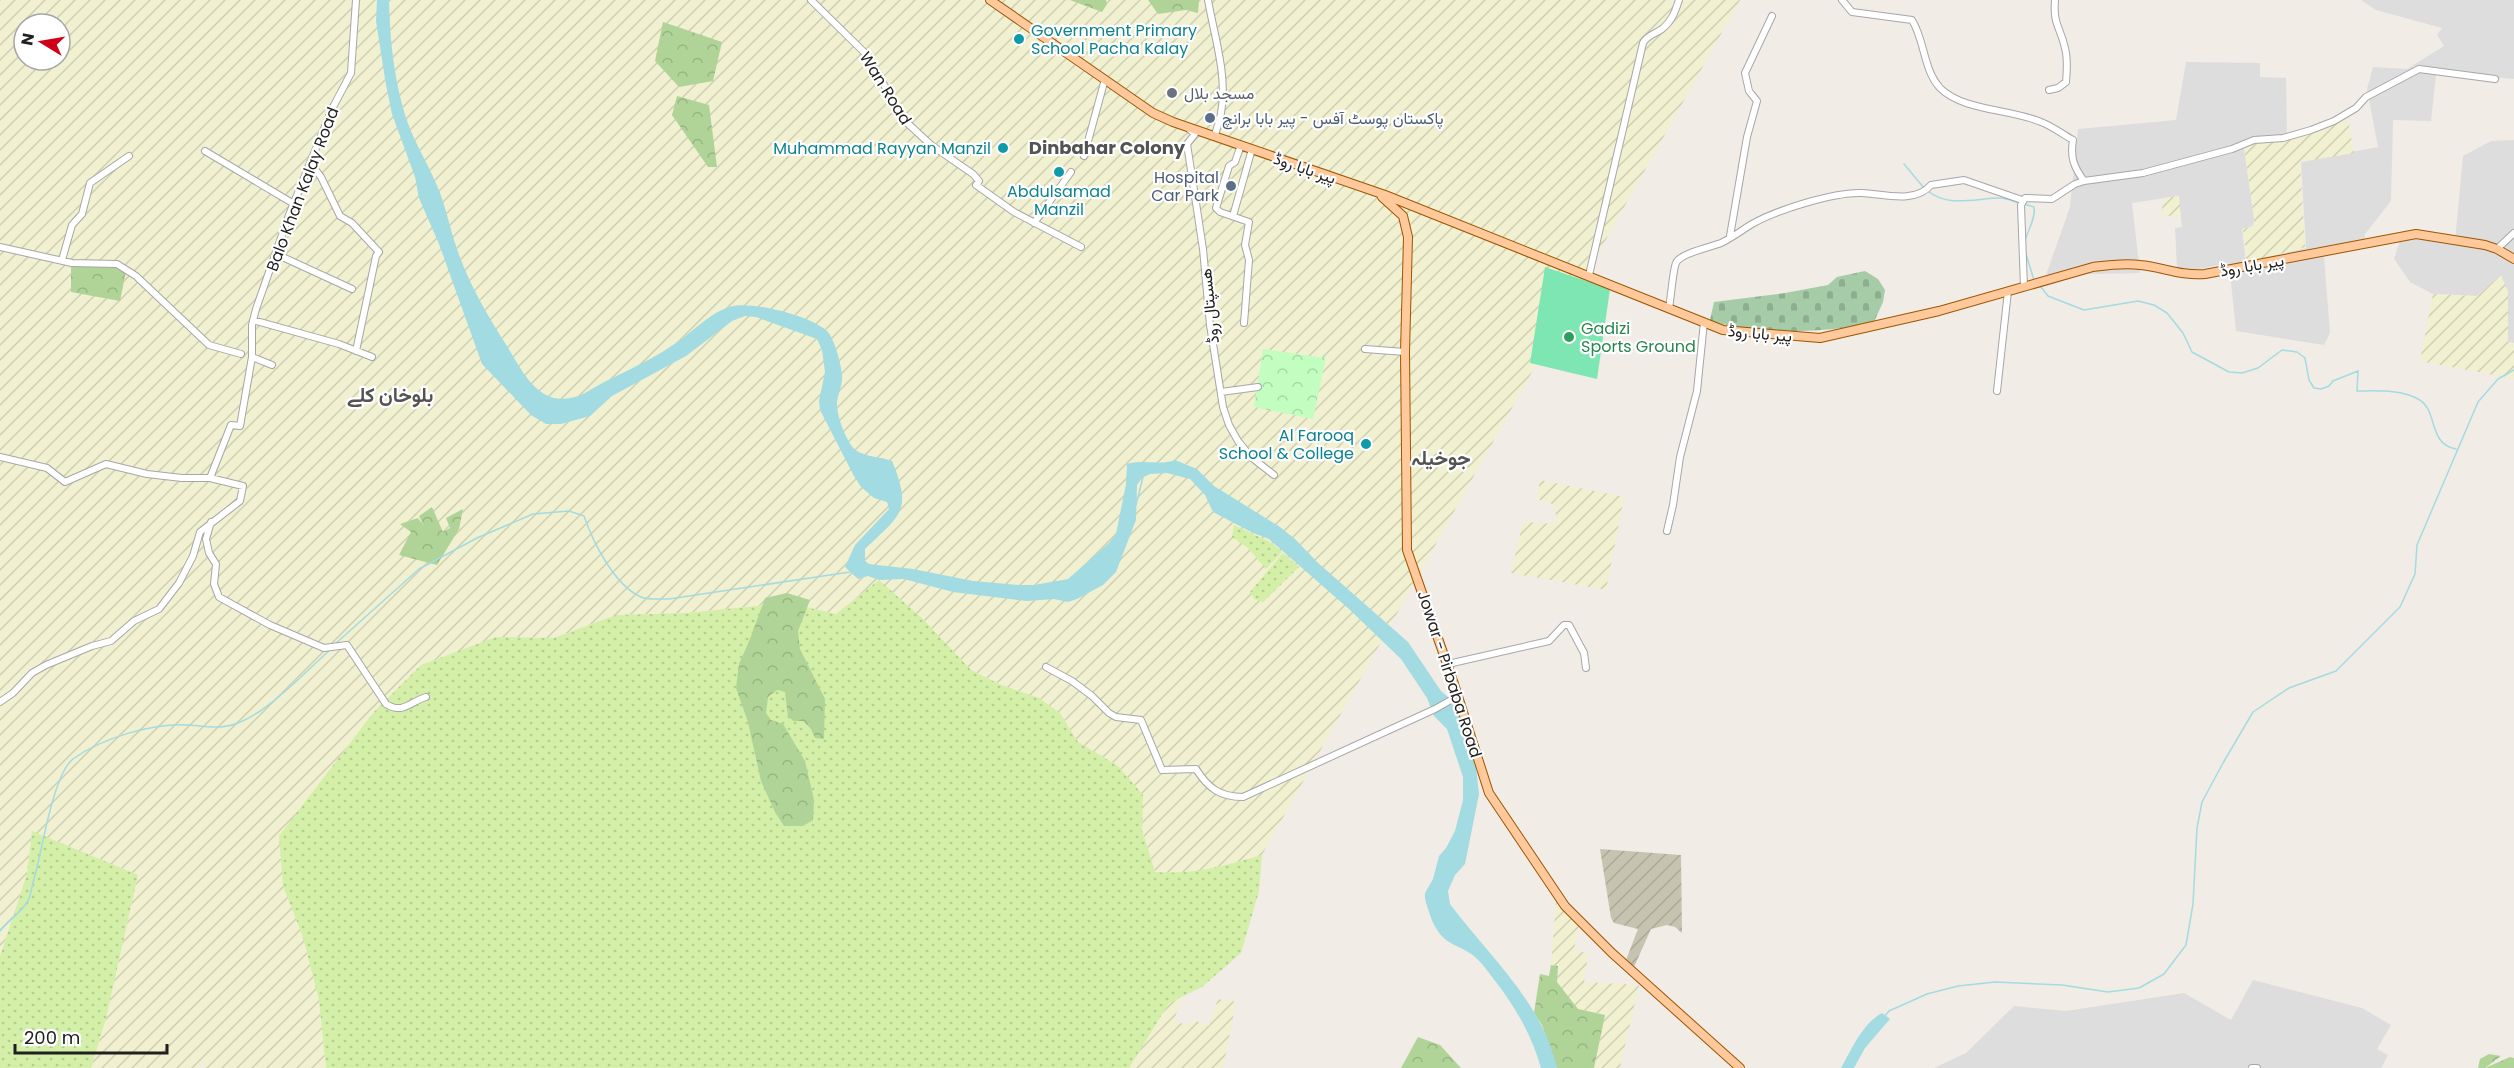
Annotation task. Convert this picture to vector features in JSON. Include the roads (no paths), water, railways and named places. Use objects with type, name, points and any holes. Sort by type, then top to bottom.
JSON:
[{"type":"main road","name":"پیر بابا روڈ","points":[[990,0],[1153,113],[1378,193],[1723,330],[1820,338],[1939,311],[2093,267],[2116,264],[2142,265],[2187,276],[2416,234],[2485,245],[2498,249],[2514,259]]},
{"type":"main road","points":[[1378,193],[1403,216],[1406,225]]},
{"type":"main road","points":[[1406,225],[1410,214],[1419,209]]},
{"type":"main road","name":"Jowar - Pirbaba Road","points":[[1406,225],[1408,237],[1405,352],[1407,550],[1448,664],[1489,793],[1565,906],[1612,953],[1740,1068]]},
{"type":"street","name":"Balo Khan Kalay Road","points":[[210,477],[231,425],[240,426],[252,357],[250,341],[253,320],[294,204],[332,109],[351,73],[356,0]]},
{"type":"street","name":"Wan Road","points":[[811,0],[868,56],[897,110],[914,131],[973,174],[979,181],[976,185],[998,202],[1034,224],[1069,239],[1081,247]]},
{"type":"street","points":[[1208,0],[1219,54],[1221,78],[1221,114],[1215,136]]},
{"type":"street","points":[[1589,275],[1643,43],[1645,38],[1661,30],[1673,17],[1679,0]]},
{"type":"street","points":[[1842,0],[1852,12],[1911,20],[1918,30],[1929,69],[1940,87],[1953,97],[2040,121],[2073,140],[2071,152],[2073,165],[2084,181]]},
{"type":"street","points":[[2049,90],[2058,88],[2066,82],[2065,46],[2054,20],[2055,0]]},
{"type":"street","points":[[1730,236],[1747,137],[1757,101],[1749,92],[1745,73],[1772,16]]},
{"type":"street","points":[[2022,201],[2025,198],[2052,199],[2084,181],[2143,173],[2232,149],[2254,140],[2283,138],[2311,130],[2334,121],[2356,108],[2366,97],[2419,69],[2495,79]]},
{"type":"street","points":[[1083,156],[1105,79]]},
{"type":"street","name":"ھسپتال روڈ","points":[[1185,126],[1195,134],[1187,144],[1221,393],[1229,425],[1251,457],[1274,475]]},
{"type":"street","points":[[1241,145],[1235,162],[1229,166],[1216,208],[1220,212],[1249,222],[1245,245],[1249,260],[1244,323]]},
{"type":"street","points":[[1233,216],[1252,149]]},
{"type":"street","points":[[205,151],[294,204]]},
{"type":"street","points":[[62,260],[72,225],[82,214],[90,183],[129,156]]},
{"type":"street","points":[[1235,162],[1246,172]]},
{"type":"street","points":[[311,164],[321,177],[340,216],[352,223],[379,252],[376,256],[357,351]]},
{"type":"street","points":[[1034,224],[1071,172]]},
{"type":"street","points":[[1669,308],[1676,263],[1681,256],[1706,249],[1778,212],[1822,199],[1863,193],[1887,197],[1925,192],[1931,185],[1964,180],[2022,201]]},
{"type":"street","points":[[2022,201],[2025,287]]},
{"type":"street","points":[[2498,249],[2514,233]]},
{"type":"street","points":[[0,247],[72,263],[117,264],[136,276],[209,345],[241,354]]},
{"type":"street","points":[[276,254],[351,289]]},
{"type":"street","points":[[1996,391],[2008,291]]},
{"type":"street","points":[[253,320],[372,357]]},
{"type":"street","points":[[1667,531],[1680,457],[1697,391],[1704,322]]},
{"type":"street","points":[[1365,349],[1405,352]]},
{"type":"street","points":[[252,357],[272,365]]},
{"type":"street","points":[[1221,393],[1258,387]]},
{"type":"street","points":[[0,457],[47,468],[65,482],[106,464],[147,474],[182,478],[210,477],[243,486],[240,501],[200,532],[179,583],[159,609],[134,621],[111,641],[92,646],[32,673],[14,693],[0,702]]},
{"type":"street","points":[[211,522],[206,539],[216,564],[214,584],[219,597],[270,625],[324,648],[347,645],[386,704],[393,708],[409,706],[426,698]]},
{"type":"street","points":[[1448,664],[1549,641],[1564,625],[1569,625],[1584,653],[1586,668]]},
{"type":"street","points":[[1046,667],[1079,686],[1116,717],[1141,720],[1162,770],[1196,769],[1205,783],[1221,795],[1230,797],[1243,796],[1435,709],[1458,696]]},
{"type":"water","points":[[377,0],[389,0],[393,54],[403,108],[410,129],[441,195],[467,275],[521,370],[537,389],[547,395],[558,399],[585,393],[663,352],[721,310],[739,305],[766,308],[809,320],[828,332],[841,370],[842,382],[837,407],[846,436],[857,451],[892,461],[902,491],[900,511],[887,528],[865,549],[865,561],[869,564],[913,569],[973,581],[1019,585],[1034,585],[1068,579],[1116,534],[1126,484],[1127,464],[1139,462],[1175,460],[1197,469],[1214,486],[1280,527],[1296,540],[1317,562],[1408,642],[1441,691],[1456,704],[1476,768],[1479,794],[1465,864],[1455,875],[1448,891],[1450,904],[1527,1001],[1550,1044],[1557,1068],[1541,1068],[1531,1039],[1501,989],[1475,957],[1441,935],[1427,907],[1425,893],[1433,879],[1439,856],[1455,831],[1463,800],[1463,777],[1447,729],[1434,716],[1427,698],[1401,659],[1349,609],[1269,539],[1213,512],[1205,495],[1190,479],[1167,473],[1150,474],[1141,478],[1137,485],[1136,520],[1116,572],[1103,585],[1068,602],[1054,599],[1027,601],[953,592],[904,579],[879,580],[868,576],[858,579],[845,567],[855,545],[889,509],[887,502],[874,498],[861,487],[820,410],[819,401],[825,372],[822,350],[817,339],[756,317],[745,316],[732,321],[686,356],[612,396],[590,416],[561,424],[546,424],[531,415],[482,364],[439,244],[419,198],[415,177],[392,114],[376,21]]},
{"type":"water","points":[[1882,1013],[1890,1019],[1865,1048],[1854,1068],[1841,1068],[1863,1030]]},
{"type":"waterway","points":[[1904,164],[1924,188]]},
{"type":"waterway","points":[[1928,191],[1954,201],[2000,198],[2019,203]]},
{"type":"waterway","points":[[2024,204],[2034,207],[2033,220],[2025,241]]},
{"type":"waterway","points":[[2026,254],[2034,280]]},
{"type":"waterway","points":[[2041,287],[2048,296],[2084,310],[2138,301],[2154,305],[2167,313],[2183,333],[2192,352],[2229,372],[2242,373],[2258,368],[2282,350],[2297,352],[2305,358],[2309,380],[2314,388],[2321,389],[2329,386],[2333,381],[2358,371],[2357,391],[2396,392],[2418,399],[2429,411],[2441,441],[2456,449]]},
{"type":"waterway","points":[[1884,1017],[1889,1011],[1927,994],[1958,986],[1995,982],[2062,985],[2108,992],[2139,988],[2164,974],[2186,945],[2193,904],[2197,828],[2202,802],[2223,763],[2253,712],[2289,688],[2336,671],[2400,607],[2415,574],[2417,545],[2478,402],[2498,379],[2514,370]]},
{"type":"waterway","points":[[1136,505],[1143,477]]},
{"type":"waterway","points":[[335,644],[419,569],[477,538],[533,514],[569,511],[584,516],[599,550],[613,573],[631,591],[647,599],[669,599],[850,572]]},
{"type":"waterway","points":[[0,931],[29,899],[54,796],[66,767],[73,759],[113,738],[143,729],[174,725],[219,727],[250,718],[274,701],[330,650]]},
{"type":"place","name":"Government Primary School Pacha Kalay","points":[[1019,39]]},
{"type":"place","name":"مسجد بلال","points":[[1172,93]]},
{"type":"place","name":"پاکستان پوسٹ آفس - پیر بابا برانچ","points":[[1210,118]]},
{"type":"place","name":"Muhammad Rayyan Manzil","points":[[1003,148]]},
{"type":"place","name":"Abdulsamad Manzil","points":[[1059,172]]},
{"type":"place","name":"Hospital Car Park","points":[[1231,186]]},
{"type":"place","name":"Gadizi Sports Ground","points":[[1569,337]]},
{"type":"place","name":"Al Farooq School & College","points":[[1366,444]]},
{"type":"district","name":"Dinbahar Colony","points":[[1107,148]]},
{"type":"district","name":"بلوخان كلے","points":[[390,395]]},
{"type":"district","name":"جوخیلہ","points":[[1441,458]]}]
